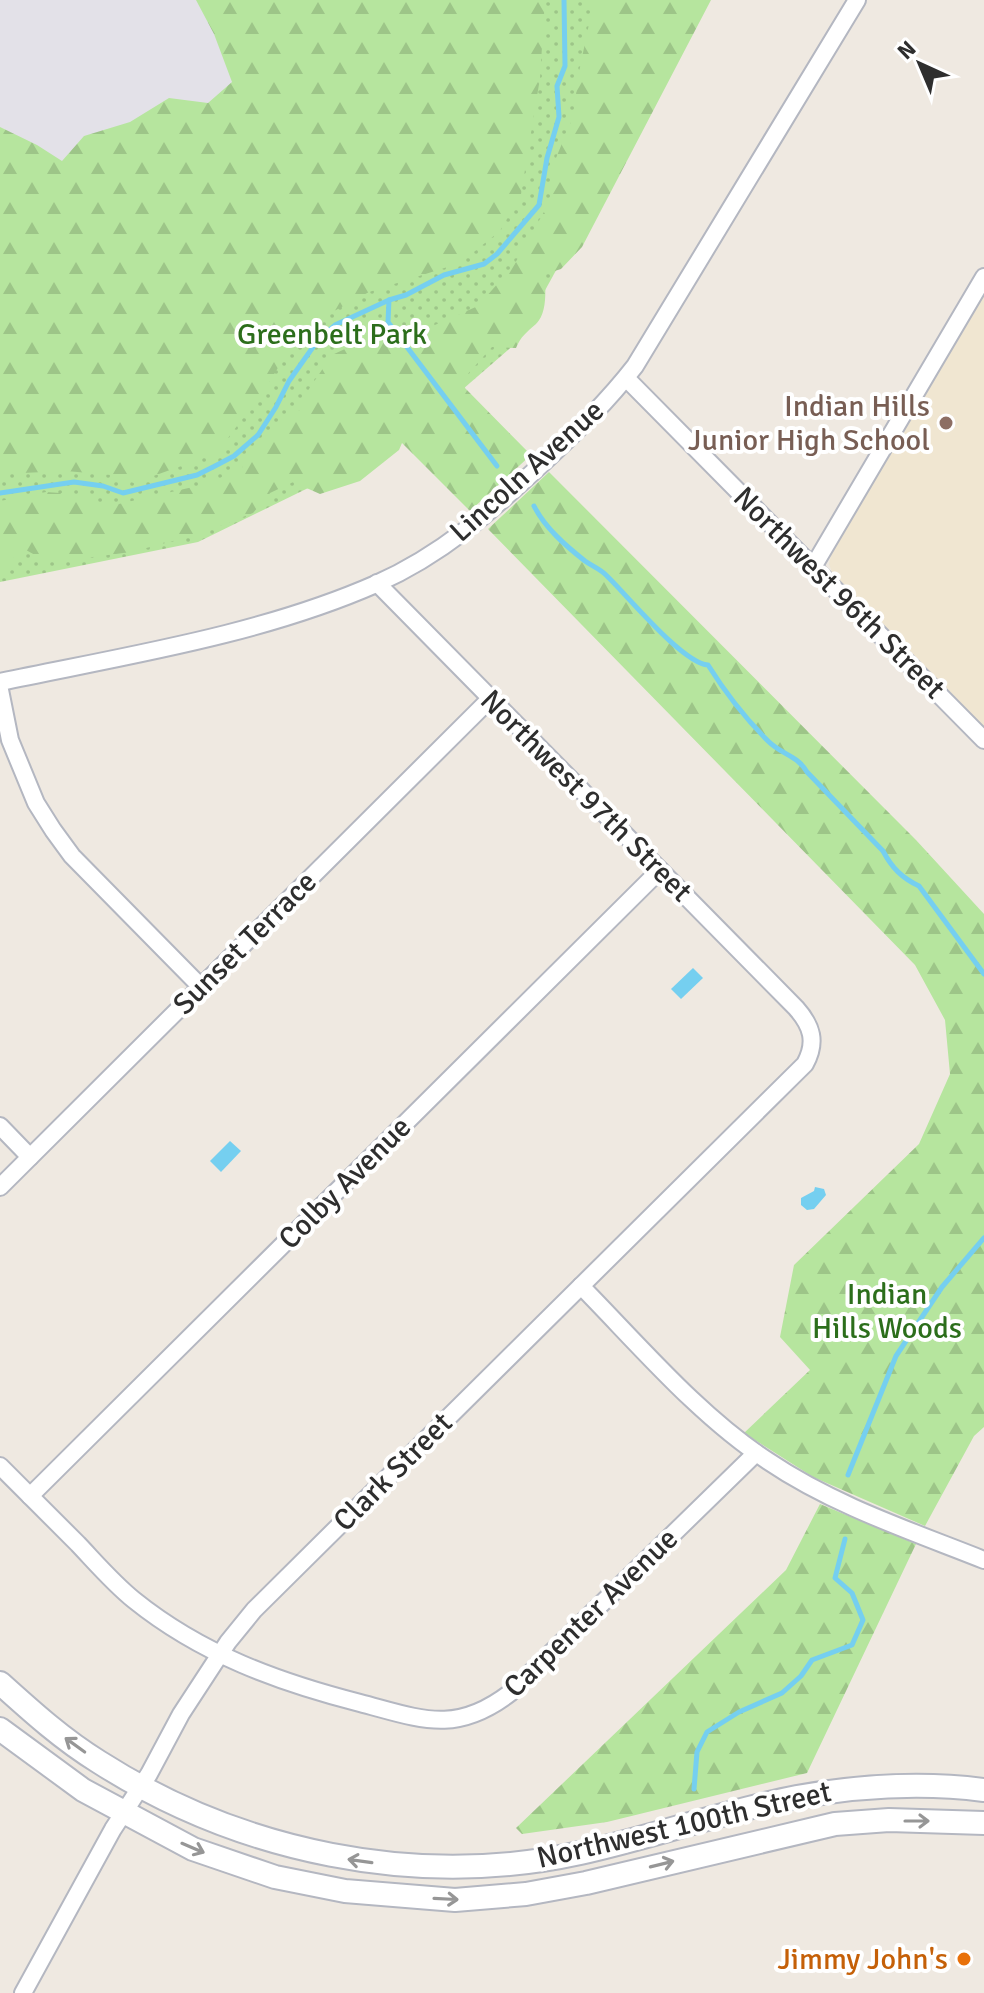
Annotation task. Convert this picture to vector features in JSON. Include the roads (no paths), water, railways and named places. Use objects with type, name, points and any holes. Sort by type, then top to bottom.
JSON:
[{"type":"main road","name":"Northwest 100th Street","points":[[0,1683],[44,1722],[97,1761],[140,1787],[222,1825],[329,1856],[370,1862],[441,1866],[504,1863],[577,1854],[796,1797],[851,1789],[922,1786],[984,1790]]},
{"type":"main road","name":"Northwest 100th Street","points":[[0,1729],[57,1773],[123,1814],[193,1849],[275,1877],[345,1891],[455,1900],[526,1894],[835,1824],[889,1820],[984,1823]]},
{"type":"street","name":"Lincoln Avenue","points":[[0,682],[243,630],[377,583],[444,547],[480,521],[590,419],[626,378],[857,0]]},
{"type":"street","points":[[813,567],[984,277]]},
{"type":"street","name":"Northwest 96th Street","points":[[626,378],[984,740]]},
{"type":"street","name":"Northwest 97th Street","points":[[377,583],[796,1008]]},
{"type":"street","points":[[0,690],[14,751],[36,803],[53,830],[72,856],[201,987]]},
{"type":"street","name":"Sunset Terrace","points":[[0,1187],[490,699]]},
{"type":"street","name":"Colby Avenue","points":[[30,1496],[660,870]]},
{"type":"street","name":"Clark Street","points":[[23,1993],[181,1714],[219,1655],[254,1610],[805,1064],[811,1052],[812,1031],[796,1008]]},
{"type":"street","points":[[0,1126],[30,1157]]},
{"type":"street","points":[[581,1286],[702,1408],[756,1453],[825,1494],[984,1560]]},
{"type":"street","name":"Carpenter Avenue","points":[[0,1466],[106,1576],[136,1602],[219,1655],[263,1675],[310,1690],[431,1721],[462,1719],[491,1708],[510,1693],[756,1453]]},
{"type":"water","points":[[693,968],[703,978],[681,999],[671,989]]},
{"type":"water","points":[[230,1141],[241,1151],[221,1172],[210,1161]]},
{"type":"water","points":[[815,1187],[824,1189],[826,1195],[814,1209],[807,1210],[801,1205],[801,1198],[814,1191]]},
{"type":"waterway","points":[[0,493],[74,482],[103,486],[123,493],[197,475],[234,456],[258,435],[289,381],[318,340],[335,325],[444,275],[484,264],[497,254],[539,205],[547,158],[559,117],[557,86],[565,66],[564,0]]},
{"type":"waterway","points":[[389,300],[388,322],[497,466]]},
{"type":"waterway","points":[[534,506],[556,536],[606,575],[670,641],[684,653],[708,665],[736,704],[773,746],[799,762],[883,851],[898,872],[919,886],[984,974]]},
{"type":"waterway","points":[[848,1475],[896,1356],[942,1287],[984,1238]]},
{"type":"waterway","points":[[694,1789],[697,1752],[707,1732],[739,1712],[782,1693],[801,1676],[812,1660],[852,1645],[863,1620],[852,1593],[835,1578],[845,1539]]},
{"type":"place","name":"Indian Hills Junior High School","points":[[946,423]]},
{"type":"place","name":"Jimmy John's","points":[[964,1959]]},
{"type":"park label","name":"Greenbelt Park","points":[[332,334]]},
{"type":"park label","name":"Indian Hills Woods","points":[[887,1311]]}]
